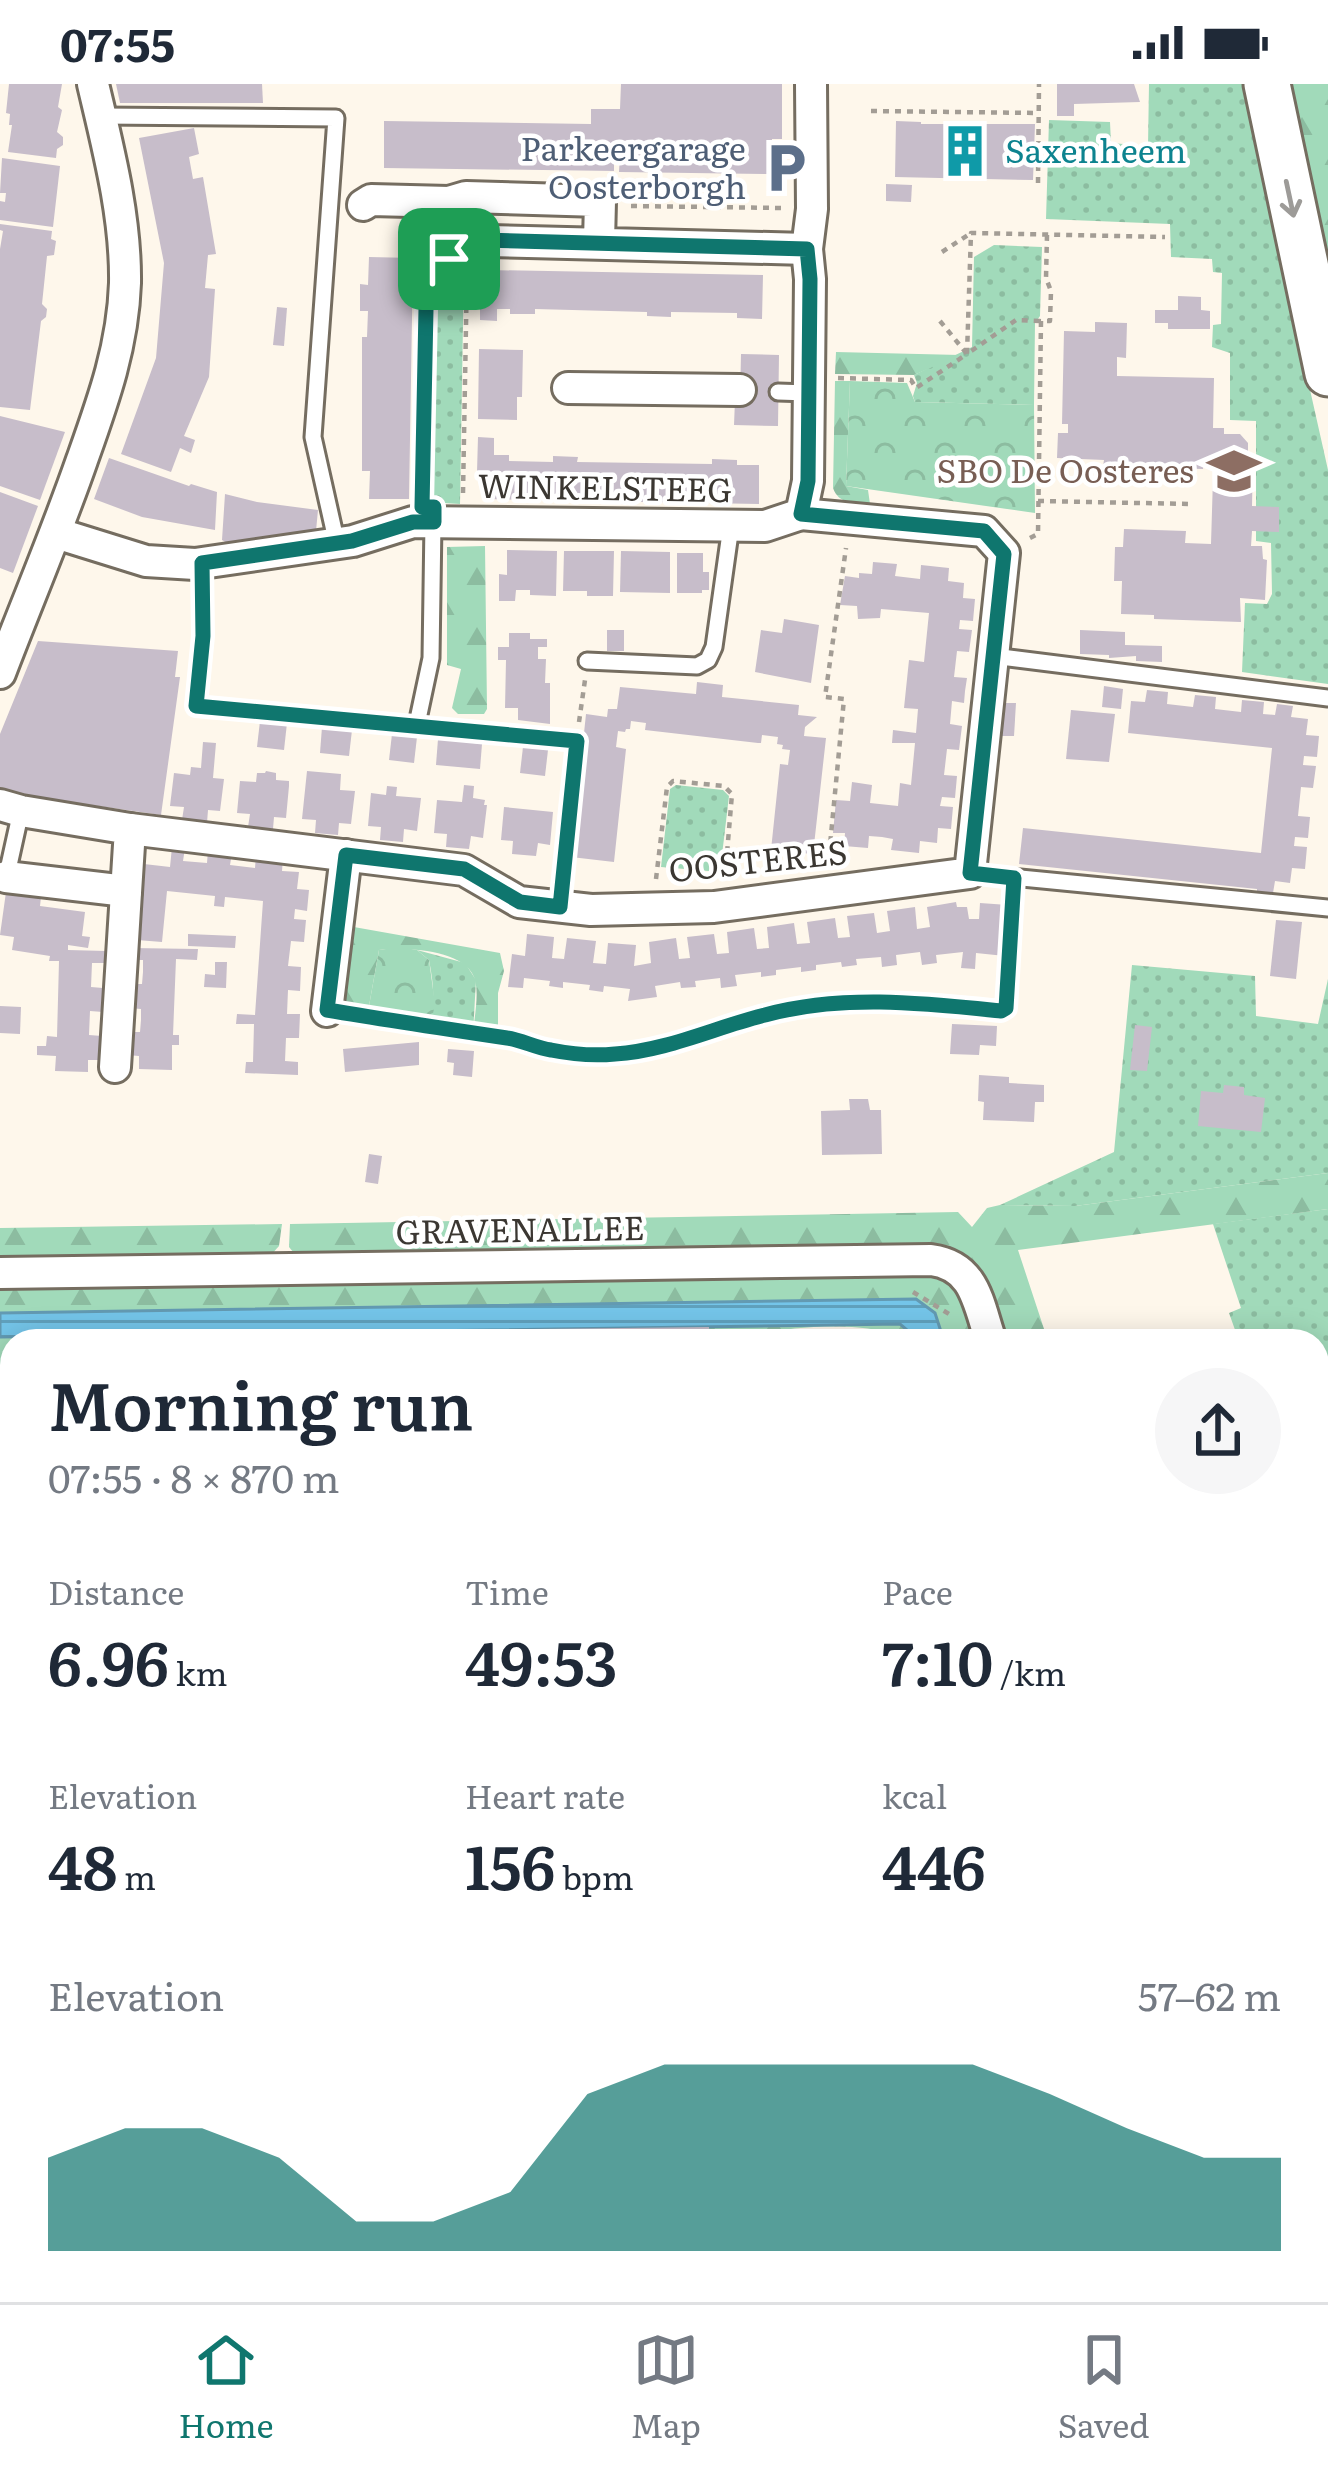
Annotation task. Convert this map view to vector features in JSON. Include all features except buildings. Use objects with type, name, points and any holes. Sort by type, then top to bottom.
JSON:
[{"type":"main road","points":[[1267,84],[1328,373]]},
{"type":"street","points":[[0,673],[56,533],[108,387],[120,338],[125,276],[119,206],[93,84]]},
{"type":"street","points":[[801,514],[808,481],[798,387],[812,208],[801,174],[811,84]]},
{"type":"street","points":[[363,205],[371,200],[449,202],[466,197],[600,201],[599,242]]},
{"type":"street","points":[[449,202],[449,249],[599,242],[807,249]]},
{"type":"street","points":[[568,388],[740,390]]},
{"type":"street","name":"WINKELSTEEG","points":[[56,533],[146,561],[202,563],[337,544],[434,515],[765,526],[801,514],[984,531],[1004,554]]},
{"type":"street","points":[[970,873],[1004,554]]},
{"type":"street","name":"OOSTERES","points":[[10,808],[130,829],[464,869],[520,902],[591,910],[722,905],[970,873]]},
{"type":"street","points":[[115,1067],[130,829]]},
{"type":"street","points":[[327,1010],[346,855]]},
{"type":"street","points":[[5,882],[126,891]]},
{"type":"street","name":"GRAVENALLEE","points":[[0,1273],[931,1260],[965,1274],[987,1329]]},
{"type":"lane","points":[[100,116],[336,118],[313,437],[337,544]]},
{"type":"lane","points":[[416,724],[431,658],[434,515]]},
{"type":"lane","points":[[587,661],[697,666],[708,660],[714,647],[731,526]]},
{"type":"lane","points":[[202,563],[203,636],[196,706],[577,741]]},
{"type":"lane","points":[[993,656],[1328,698]]},
{"type":"lane","points":[[5,882],[10,808]]},
{"type":"lane","points":[[970,873],[1328,908]]},
{"type":"path","points":[[1038,183],[1039,84]]},
{"type":"path","points":[[871,111],[1039,112]]},
{"type":"path","points":[[600,205],[812,208]]},
{"type":"path","points":[[968,354],[971,233]]},
{"type":"path","points":[[943,252],[971,233],[1165,237]]},
{"type":"path","points":[[798,387],[911,380],[916,388],[1016,320],[1050,321],[1047,235]]},
{"type":"path","points":[[449,249],[468,259],[463,508],[434,515],[422,507],[427,259],[449,249]]},
{"type":"path","points":[[1004,554],[1038,534],[1041,321]]},
{"type":"path","points":[[940,322],[968,354]]},
{"type":"path","points":[[1038,501],[1190,504]]},
{"type":"path","points":[[825,891],[844,700],[825,697],[850,519]]},
{"type":"path","points":[[560,907],[587,661]]},
{"type":"path","points":[[653,908],[667,787],[674,781],[724,786],[732,794],[722,905]]},
{"type":"path","points":[[327,1010],[513,1039],[550,1050],[616,1054],[812,1006],[900,1002],[1001,1011],[1006,1008],[1014,878]]},
{"type":"path","points":[[901,1286],[953,1317]]},
{"type":"green space","points":[[1149,84],[1251,84],[1289,296],[1328,470],[1328,684],[1242,672],[1245,603],[1267,604],[1272,594],[1271,543],[1256,541],[1256,421],[1230,420],[1230,353],[1212,347],[1213,325],[1221,324],[1222,273],[1213,272],[1212,259],[1171,257],[1170,224],[1046,219],[1049,120],[1110,122],[1111,143],[1148,146]]},
{"type":"green space","points":[[1281,84],[1328,84],[1328,316]]},
{"type":"green space","points":[[994,245],[1042,247],[1034,405],[915,402],[914,375],[972,347],[974,257]]},
{"type":"green space","points":[[431,262],[464,262],[460,504],[427,502]]},
{"type":"green space","points":[[836,352],[960,355],[914,375],[835,374]]},
{"type":"green space","points":[[835,381],[850,381],[846,486],[868,490],[870,504],[843,500],[833,488]]},
{"type":"green space","points":[[850,381],[907,383],[915,402],[1034,405],[1035,513],[846,486]]},
{"type":"green space","points":[[485,546],[487,709],[484,714],[458,714],[452,708],[461,669],[447,665],[447,547]]},
{"type":"green space","points":[[676,785],[723,790],[729,796],[720,872],[661,867],[670,789]]},
{"type":"green space","points":[[337,924],[500,953],[504,971],[498,993],[498,1037],[473,1034],[477,990],[468,968],[432,952],[379,950],[367,1017],[327,1011]]},
{"type":"green space","points":[[379,950],[417,950],[429,960],[435,1004],[430,1028],[367,1017]]},
{"type":"green space","points":[[417,950],[465,963],[476,980],[473,1034],[430,1028],[431,969],[429,960]]},
{"type":"green space","points":[[1132,965],[1255,976],[1256,1016],[1318,1024],[1328,979],[1328,1173],[1075,1206],[1000,1205],[1114,1152]]},
{"type":"green space","points":[[1328,1173],[1328,1209],[1018,1250],[1044,1329],[996,1329],[976,1273],[302,1263],[289,1247],[290,1224],[958,1212],[972,1227],[987,1208],[1000,1205],[1075,1206]]},
{"type":"green space","points":[[1328,1209],[1328,1329],[1235,1329],[1229,1313],[1241,1308],[1213,1224]]},
{"type":"green space","points":[[282,1224],[279,1246],[263,1264],[0,1266],[0,1228]]},
{"type":"green space","points":[[954,1275],[976,1329],[941,1329],[935,1313],[916,1299],[0,1313],[0,1285]]},
{"type":"green space","points":[[900,1324],[906,1329],[830,1327],[554,1329]]},
{"type":"water","points":[[916,1299],[935,1313],[940,1329],[906,1329],[900,1324],[0,1329],[0,1313]]},
{"type":"place","name":"Saxenheem","points":[[965,151]]},
{"type":"place","name":"Parkeergarage Oosterborgh","points":[[786,168]]},
{"type":"place","name":"SBO De Oosteres","points":[[1234,471]]},
{"type":"route","points":[[448,239],[807,249],[808,481],[801,514],[984,531],[1004,554],[970,873],[1014,878],[1006,1008],[900,1002],[800,1008],[616,1054],[550,1050],[513,1039],[327,1010],[346,855],[464,869],[520,902],[560,907],[577,741],[196,706],[203,636],[202,563],[352,541],[413,522],[434,522],[434,507],[422,507],[427,259],[449,259],[448,239]]}]
